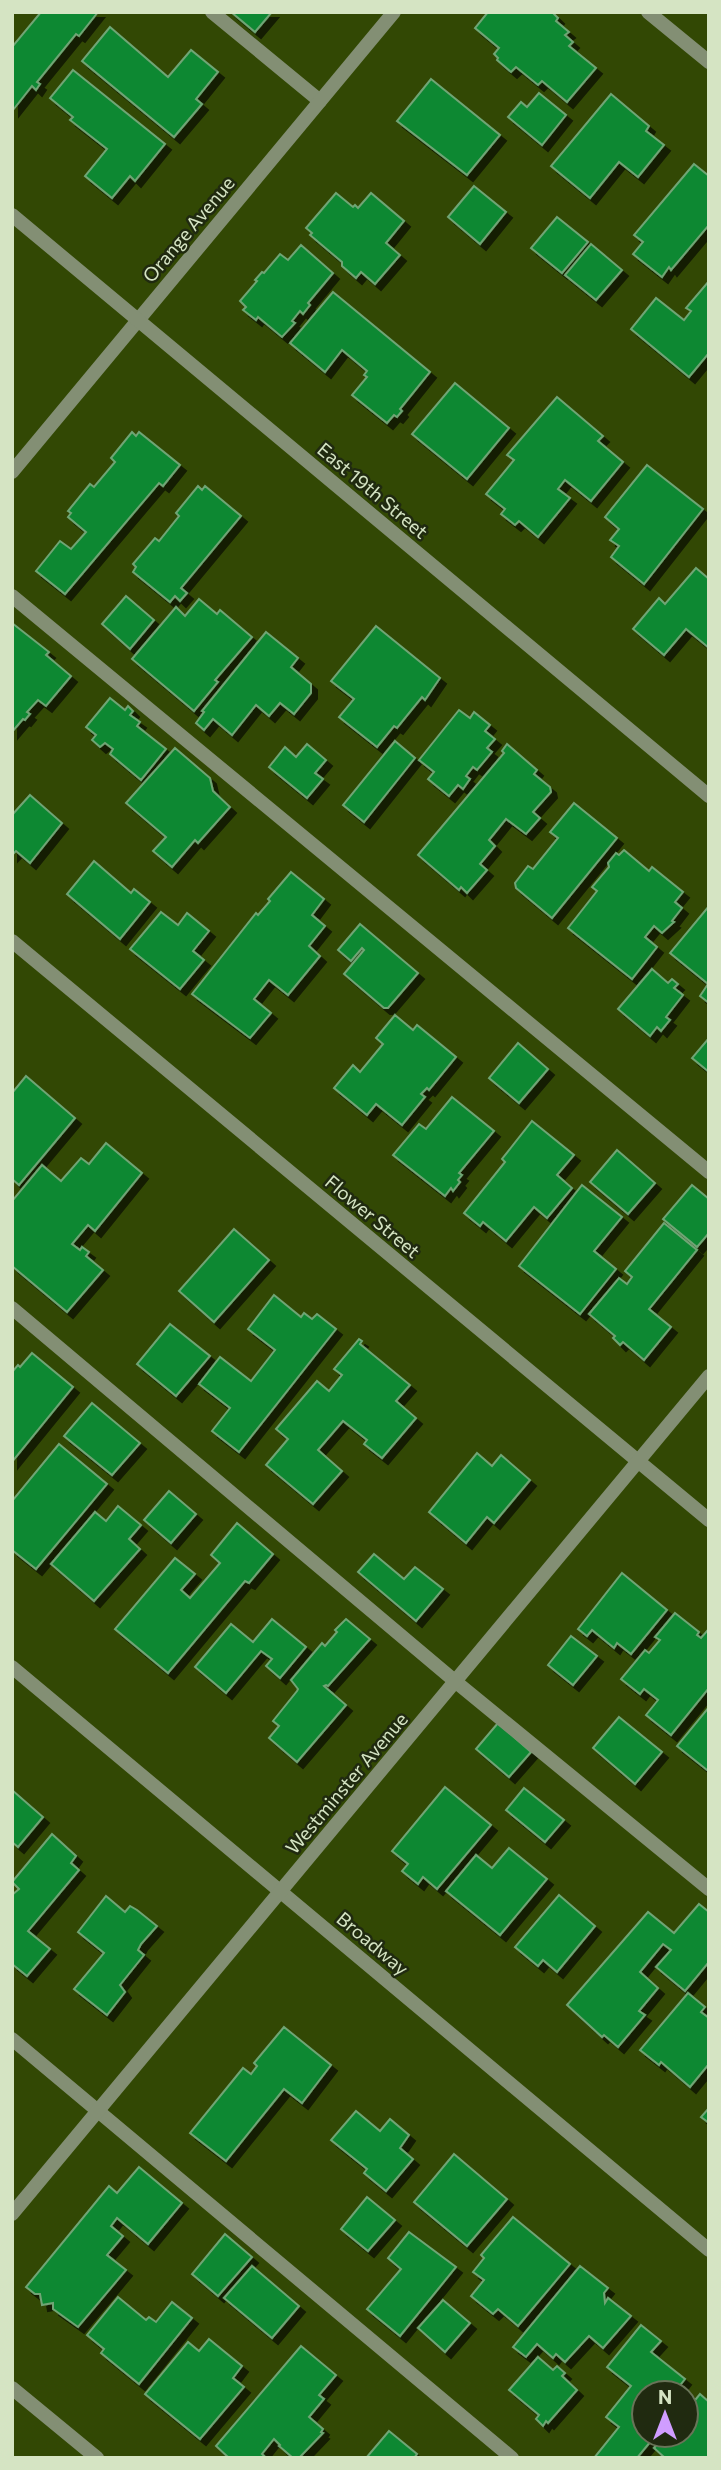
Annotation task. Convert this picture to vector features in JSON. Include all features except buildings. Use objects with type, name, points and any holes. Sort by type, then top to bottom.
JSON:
[{"type":"street","points":[[212,12],[320,101]]},
{"type":"street","name":"Orange Avenue","points":[[12,472],[394,12]]},
{"type":"street","points":[[648,12],[709,62]]},
{"type":"street","name":"East 19th Street","points":[[12,215],[709,796]]},
{"type":"street","points":[[12,596],[709,1172]]},
{"type":"street","name":"Flower Street","points":[[12,941],[709,1520]]},
{"type":"street","points":[[12,1308],[456,1682],[709,1889]]},
{"type":"street","name":"Westminster Avenue","points":[[12,2214],[709,1376]]},
{"type":"street","name":"Broadway","points":[[12,1667],[709,2250]]},
{"type":"street","points":[[12,2039],[512,2458]]},
{"type":"street","points":[[12,2388],[97,2458]]}]
